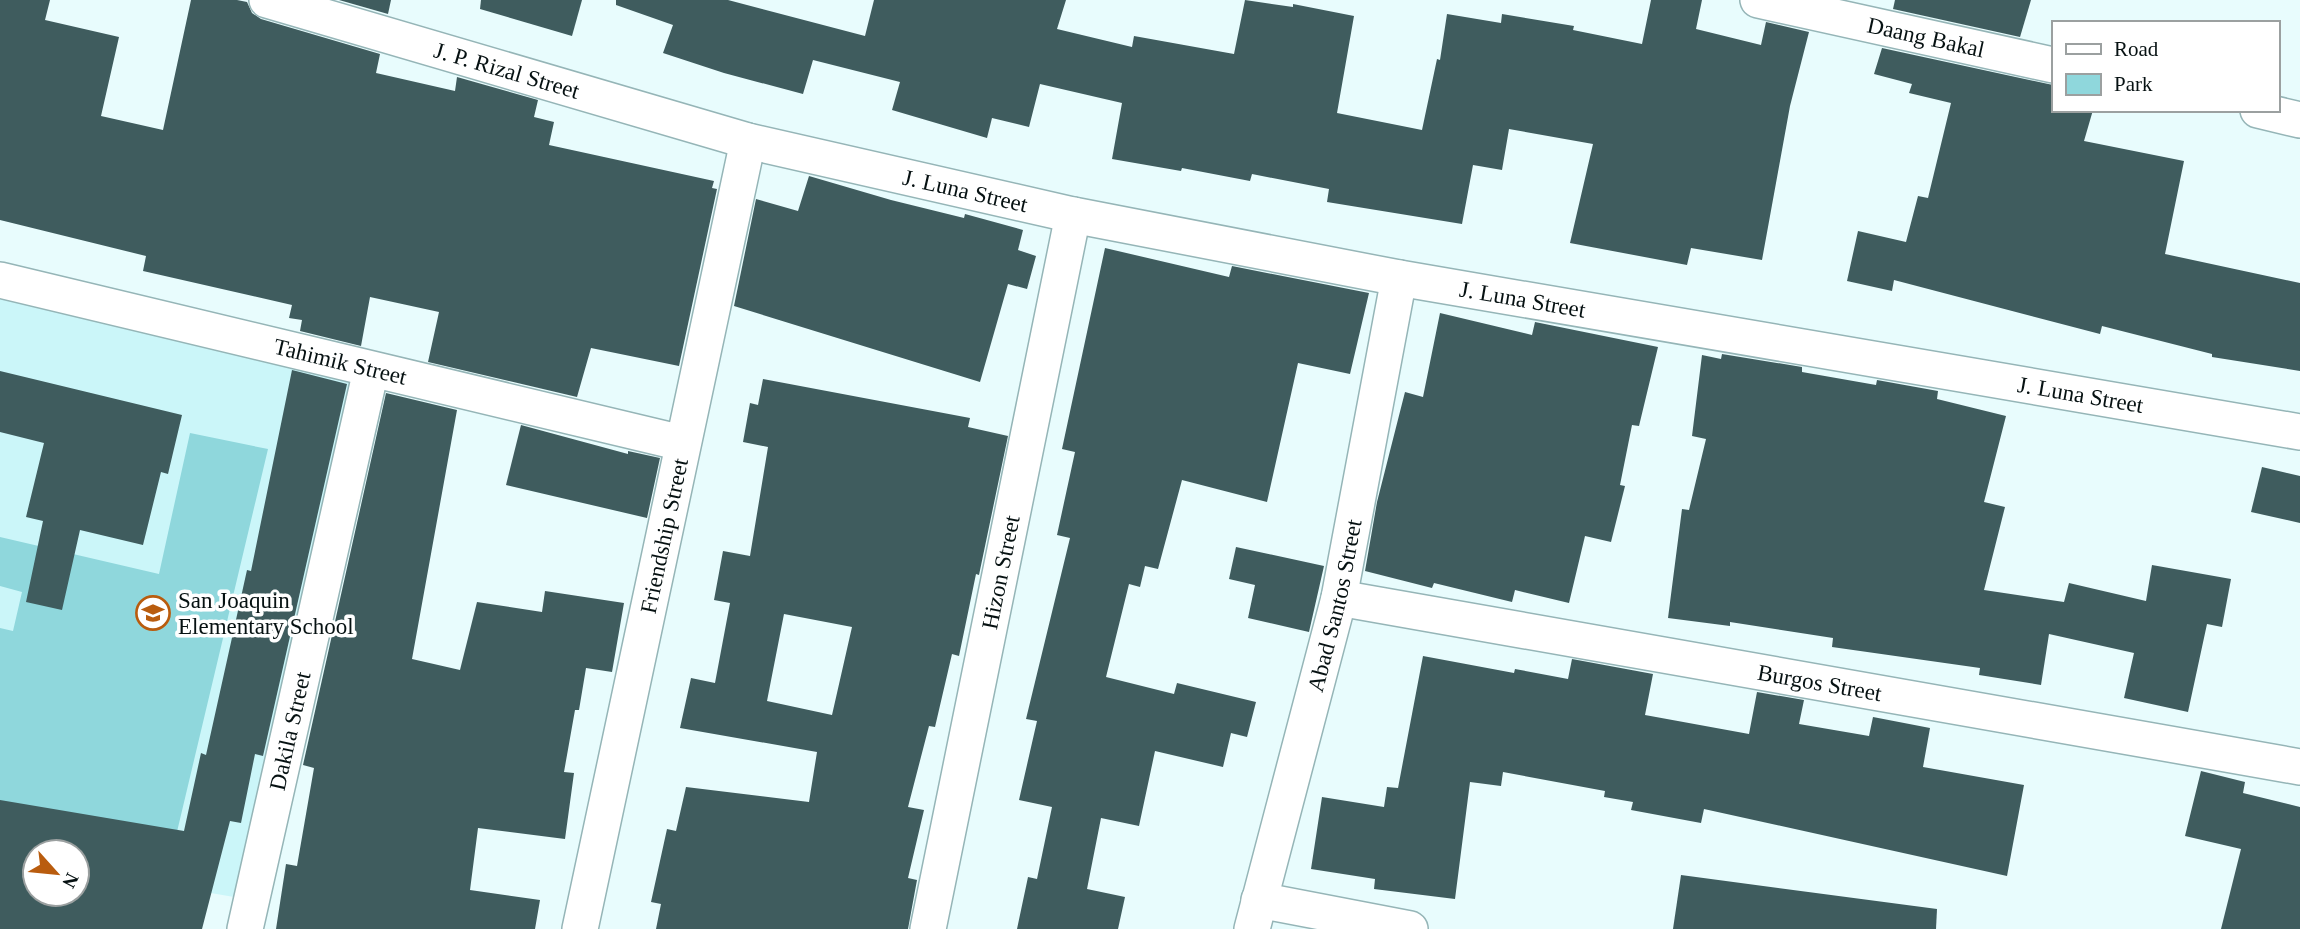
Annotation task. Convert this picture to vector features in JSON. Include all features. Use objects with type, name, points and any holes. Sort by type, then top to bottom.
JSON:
[{"type":"street","name":"J. P. Rizal Street","points":[[267,0],[748,141]]},
{"type":"street","name":"Daang Bakal","points":[[1758,0],[2052,65]]},
{"type":"street","points":[[2266,112],[2300,120]]},
{"type":"street","name":"J. Luna Street","points":[[748,141],[1073,215],[1399,278],[2300,432]]},
{"type":"street","name":"Friendship Street","points":[[580,929],[681,443],[748,141]]},
{"type":"street","name":"Hizon Street","points":[[928,929],[1073,215]]},
{"type":"street","name":"Abad Santos Street","points":[[1255,914],[1339,598],[1399,278]]},
{"type":"street","name":"Tahimik Street","points":[[0,280],[681,443]]},
{"type":"street","name":"Dakila Street","points":[[245,929],[371,369]]},
{"type":"street","name":"Burgos Street","points":[[1339,598],[2300,767]]},
{"type":"street","points":[[1255,914],[1410,929]]},
{"type":"shaded area","name":"San Joaquin Elementary School","points":[[0,294],[355,375],[249,894],[234,897],[91,872],[91,838],[21,838],[21,854],[0,858]]},
{"type":"green space","points":[[190,433],[268,449],[171,857],[91,842],[91,838],[69,838],[0,825],[0,628],[13,631],[22,592],[0,586],[0,537],[159,574]]},
{"type":"building","points":[[0,0],[50,0],[45,20],[119,37],[101,116],[163,130],[191,0],[237,0],[247,2],[252,13],[261,19],[380,54],[376,73],[455,91],[457,77],[538,100],[534,117],[554,122],[549,145],[714,181],[712,188],[717,189],[679,366],[591,348],[577,397],[428,362],[439,312],[370,297],[361,346],[300,331],[302,320],[289,318],[292,305],[143,271],[146,256],[0,220]]},
{"type":"building","points":[[339,0],[391,0],[388,14]]},
{"type":"building","points":[[481,0],[582,0],[572,36],[480,9]]},
{"type":"building","points":[[616,0],[728,0],[865,36],[874,0],[1066,0],[1057,29],[1132,47],[1134,36],[1234,54],[1245,0],[1293,7],[1293,4],[1354,16],[1337,113],[1422,130],[1437,59],[1440,60],[1447,14],[1501,23],[1502,14],[1574,26],[1573,30],[1642,44],[1651,0],[1702,0],[1696,29],[1761,45],[1766,22],[1809,32],[1790,106],[1762,260],[1691,248],[1687,265],[1570,243],[1593,144],[1509,129],[1502,170],[1473,165],[1462,224],[1327,202],[1329,189],[1252,174],[1250,181],[1182,168],[1181,171],[1112,159],[1122,103],[1040,84],[1029,127],[992,118],[987,138],[892,110],[900,82],[813,60],[803,94],[663,53],[673,25],[616,5]]},
{"type":"building","points":[[1895,0],[2031,0],[2020,37],[1893,9]]},
{"type":"building","points":[[1882,48],[2052,85],[2052,112],[2092,112],[2084,141],[2184,161],[2165,254],[2300,283],[2300,371],[2212,357],[2212,354],[2102,326],[2100,334],[1894,280],[1892,291],[1847,281],[1858,231],[1906,242],[1918,196],[1928,198],[1951,103],[1909,93],[1912,84],[1874,74]]},
{"type":"building","points":[[809,176],[891,200],[964,218],[965,214],[1023,230],[1018,250],[1036,256],[1027,289],[1008,284],[980,382],[734,306],[756,199],[798,211]]},
{"type":"building","points":[[1105,248],[1229,277],[1232,266],[1369,293],[1350,374],[1298,363],[1267,502],[1182,480],[1158,569],[1145,566],[1140,587],[1129,584],[1106,677],[1174,694],[1177,683],[1256,702],[1247,737],[1231,733],[1223,767],[1155,751],[1139,826],[1101,818],[1087,889],[1125,897],[1118,929],[1017,929],[1028,877],[1037,879],[1052,807],[1019,800],[1037,721],[1026,719],[1070,538],[1057,535],[1075,452],[1062,449]]},
{"type":"building","points":[[1440,313],[1532,335],[1535,322],[1658,347],[1639,426],[1632,425],[1620,485],[1625,486],[1611,542],[1585,536],[1569,603],[1515,590],[1512,602],[1434,583],[1432,588],[1365,571],[1377,502],[1405,392],[1423,397]]},
{"type":"building","points":[[1722,354],[1802,367],[1802,372],[1876,385],[1877,380],[1938,391],[1937,399],[2006,416],[1984,502],[2005,507],[1984,590],[2064,602],[2069,583],[2146,601],[2152,565],[2231,579],[2222,627],[2207,624],[2188,712],[2124,698],[2134,653],[2049,634],[2041,685],[1979,675],[1980,668],[1832,647],[1833,638],[1730,622],[1730,626],[1668,618],[1682,509],[1689,510],[1706,439],[1692,436],[1702,355],[1721,359]]},
{"type":"building","points":[[292,370],[347,384],[263,756],[255,754],[241,823],[230,821],[202,929],[0,929],[0,800],[184,831],[201,753],[206,755],[247,570],[251,571]]},
{"type":"building","points":[[0,371],[182,415],[168,474],[161,472],[143,545],[80,530],[62,610],[26,602],[43,521],[26,517],[44,443],[0,432]]},
{"type":"building","points":[[763,379],[970,418],[968,427],[1008,436],[959,656],[952,654],[935,727],[929,726],[908,807],[924,810],[908,878],[917,880],[908,929],[656,929],[661,904],[651,902],[667,829],[676,831],[686,787],[809,802],[817,752],[680,728],[691,678],[715,683],[730,603],[714,600],[723,551],[750,556],[768,447],[743,442],[750,403],[758,405]],"holes":[[[784,614],[852,627],[832,715],[767,701]]]},
{"type":"building","points":[[386,393],[457,410],[412,659],[460,670],[477,602],[542,612],[545,591],[624,603],[612,672],[586,668],[579,710],[575,710],[564,772],[574,773],[565,839],[478,828],[470,890],[540,900],[535,929],[276,929],[286,864],[297,866],[314,768],[303,765]]},
{"type":"building","points":[[521,425],[628,454],[628,451],[660,458],[647,518],[506,485]]},
{"type":"building","points":[[2262,467],[2300,476],[2300,523],[2251,512]]},
{"type":"building","points":[[1236,547],[1324,566],[1309,632],[1248,618],[1255,585],[1229,579]]},
{"type":"building","points":[[1423,656],[1514,673],[1515,669],[1568,679],[1572,659],[1653,674],[1645,715],[1749,734],[1757,692],[1804,700],[1799,724],[1869,736],[1873,717],[1930,728],[1923,767],[2024,785],[2007,876],[1704,809],[1701,823],[1631,810],[1633,802],[1604,797],[1605,791],[1503,772],[1501,786],[1470,782],[1455,899],[1374,889],[1375,879],[1311,869],[1322,797],[1384,807],[1387,787],[1398,788]]},
{"type":"building","points":[[2201,771],[2245,782],[2243,793],[2300,807],[2300,929],[2221,929],[2241,849],[2185,836]]},
{"type":"building","points":[[1681,875],[1937,909],[1936,929],[1673,929]]},
{"type":"place","name":"San Joaquin Elementary School","points":[[153,613]]}]
